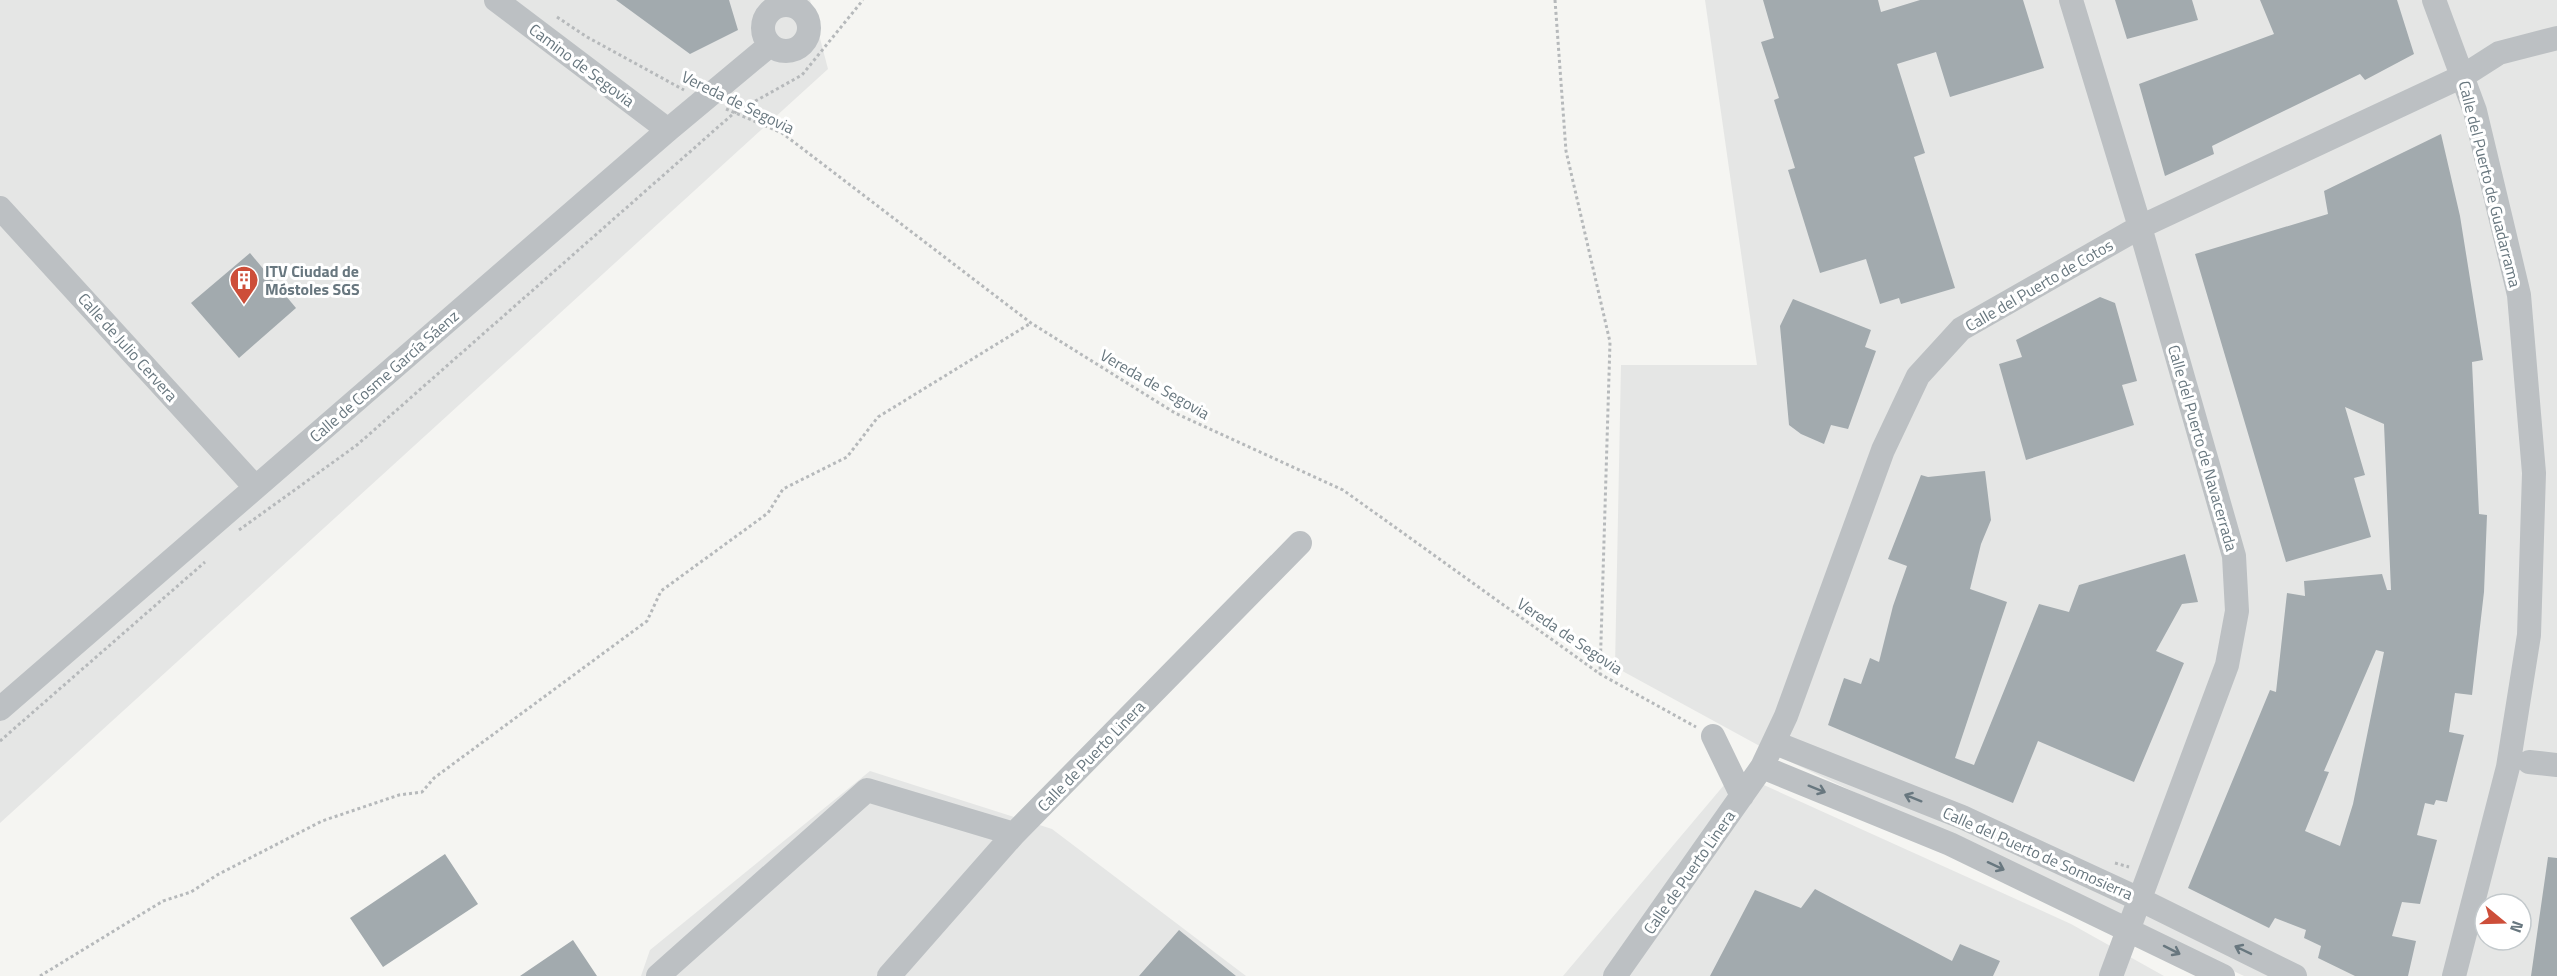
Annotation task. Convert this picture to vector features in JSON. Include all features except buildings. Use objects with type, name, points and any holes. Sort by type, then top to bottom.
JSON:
[{"type":"street","name":"Camino de Segovia","points":[[496,0],[668,130]]},
{"type":"street","name":"Calle del Puerto de Navacerrada","points":[[2071,0],[2140,227],[2234,556],[2237,611],[2227,665],[2111,976]]},
{"type":"street","name":"Calle del Puerto de Guadarrama","points":[[2434,0],[2463,76],[2496,195],[2519,295],[2534,473],[2529,635],[2508,767],[2454,976]]},
{"type":"street","points":[[768,4],[813,7],[809,33],[803,44],[790,51],[777,50],[770,45],[762,28],[768,4]]},
{"type":"street","name":"Calle del Puerto de Cotos","points":[[1762,767],[1775,743],[1883,450],[1918,376],[1961,329],[2140,227],[2463,76],[2499,53],[2557,38]]},
{"type":"street","name":"Calle de Cosme García Sáenz","points":[[0,709],[668,130],[770,45]]},
{"type":"street","name":"Calle de Julio Cervera","points":[[0,208],[255,487]]},
{"type":"street","name":"Calle de Puerto Linera","points":[[889,976],[1014,834],[1300,543]]},
{"type":"street","points":[[1713,736],[1742,796]]},
{"type":"street","name":"Calle del Puerto de Somosierra","points":[[1775,743],[1962,817],[2139,899],[2295,976]]},
{"type":"street","points":[[2529,762],[2557,765]]},
{"type":"street","name":"Calle del Puerto de Somosierra","points":[[1762,767],[1950,844],[2130,929],[2223,976]]},
{"type":"street","name":"Calle de Puerto Linera","points":[[1615,976],[1762,767]]},
{"type":"street","points":[[658,976],[867,790],[1014,834]]},
{"type":"path","points":[[232,539],[357,445],[734,113],[802,75],[863,0]]},
{"type":"path","points":[[1555,0],[1566,151],[1610,342],[1600,674]]},
{"type":"path","name":"Vereda de Segovia","points":[[549,12],[587,37],[704,100],[782,133],[1031,323],[1175,413],[1343,490],[1600,674],[1713,736]]},
{"type":"path","points":[[40,976],[163,901],[191,892],[217,875],[322,821],[399,795],[422,792],[434,778],[647,621],[661,591],[768,513],[783,489],[847,457],[879,417],[1031,323]]},
{"type":"path","points":[[220,517],[241,531]]},
{"type":"path","points":[[0,741],[214,554]]},
{"type":"shaded area","points":[[0,0],[810,0],[828,69],[0,823]]},
{"type":"shaded area","points":[[1705,0],[2557,0],[2557,976],[2244,976],[1778,756],[1615,667],[1621,365],[1757,365]]},
{"type":"shaded area","points":[[870,771],[1052,829],[1246,976],[641,976],[650,950]]},
{"type":"shaded area","points":[[1735,772],[2071,924],[2164,976],[1563,976]]},
{"type":"place","name":"ITV Ciudad de Móstoles SGS","points":[[244,306]]}]
